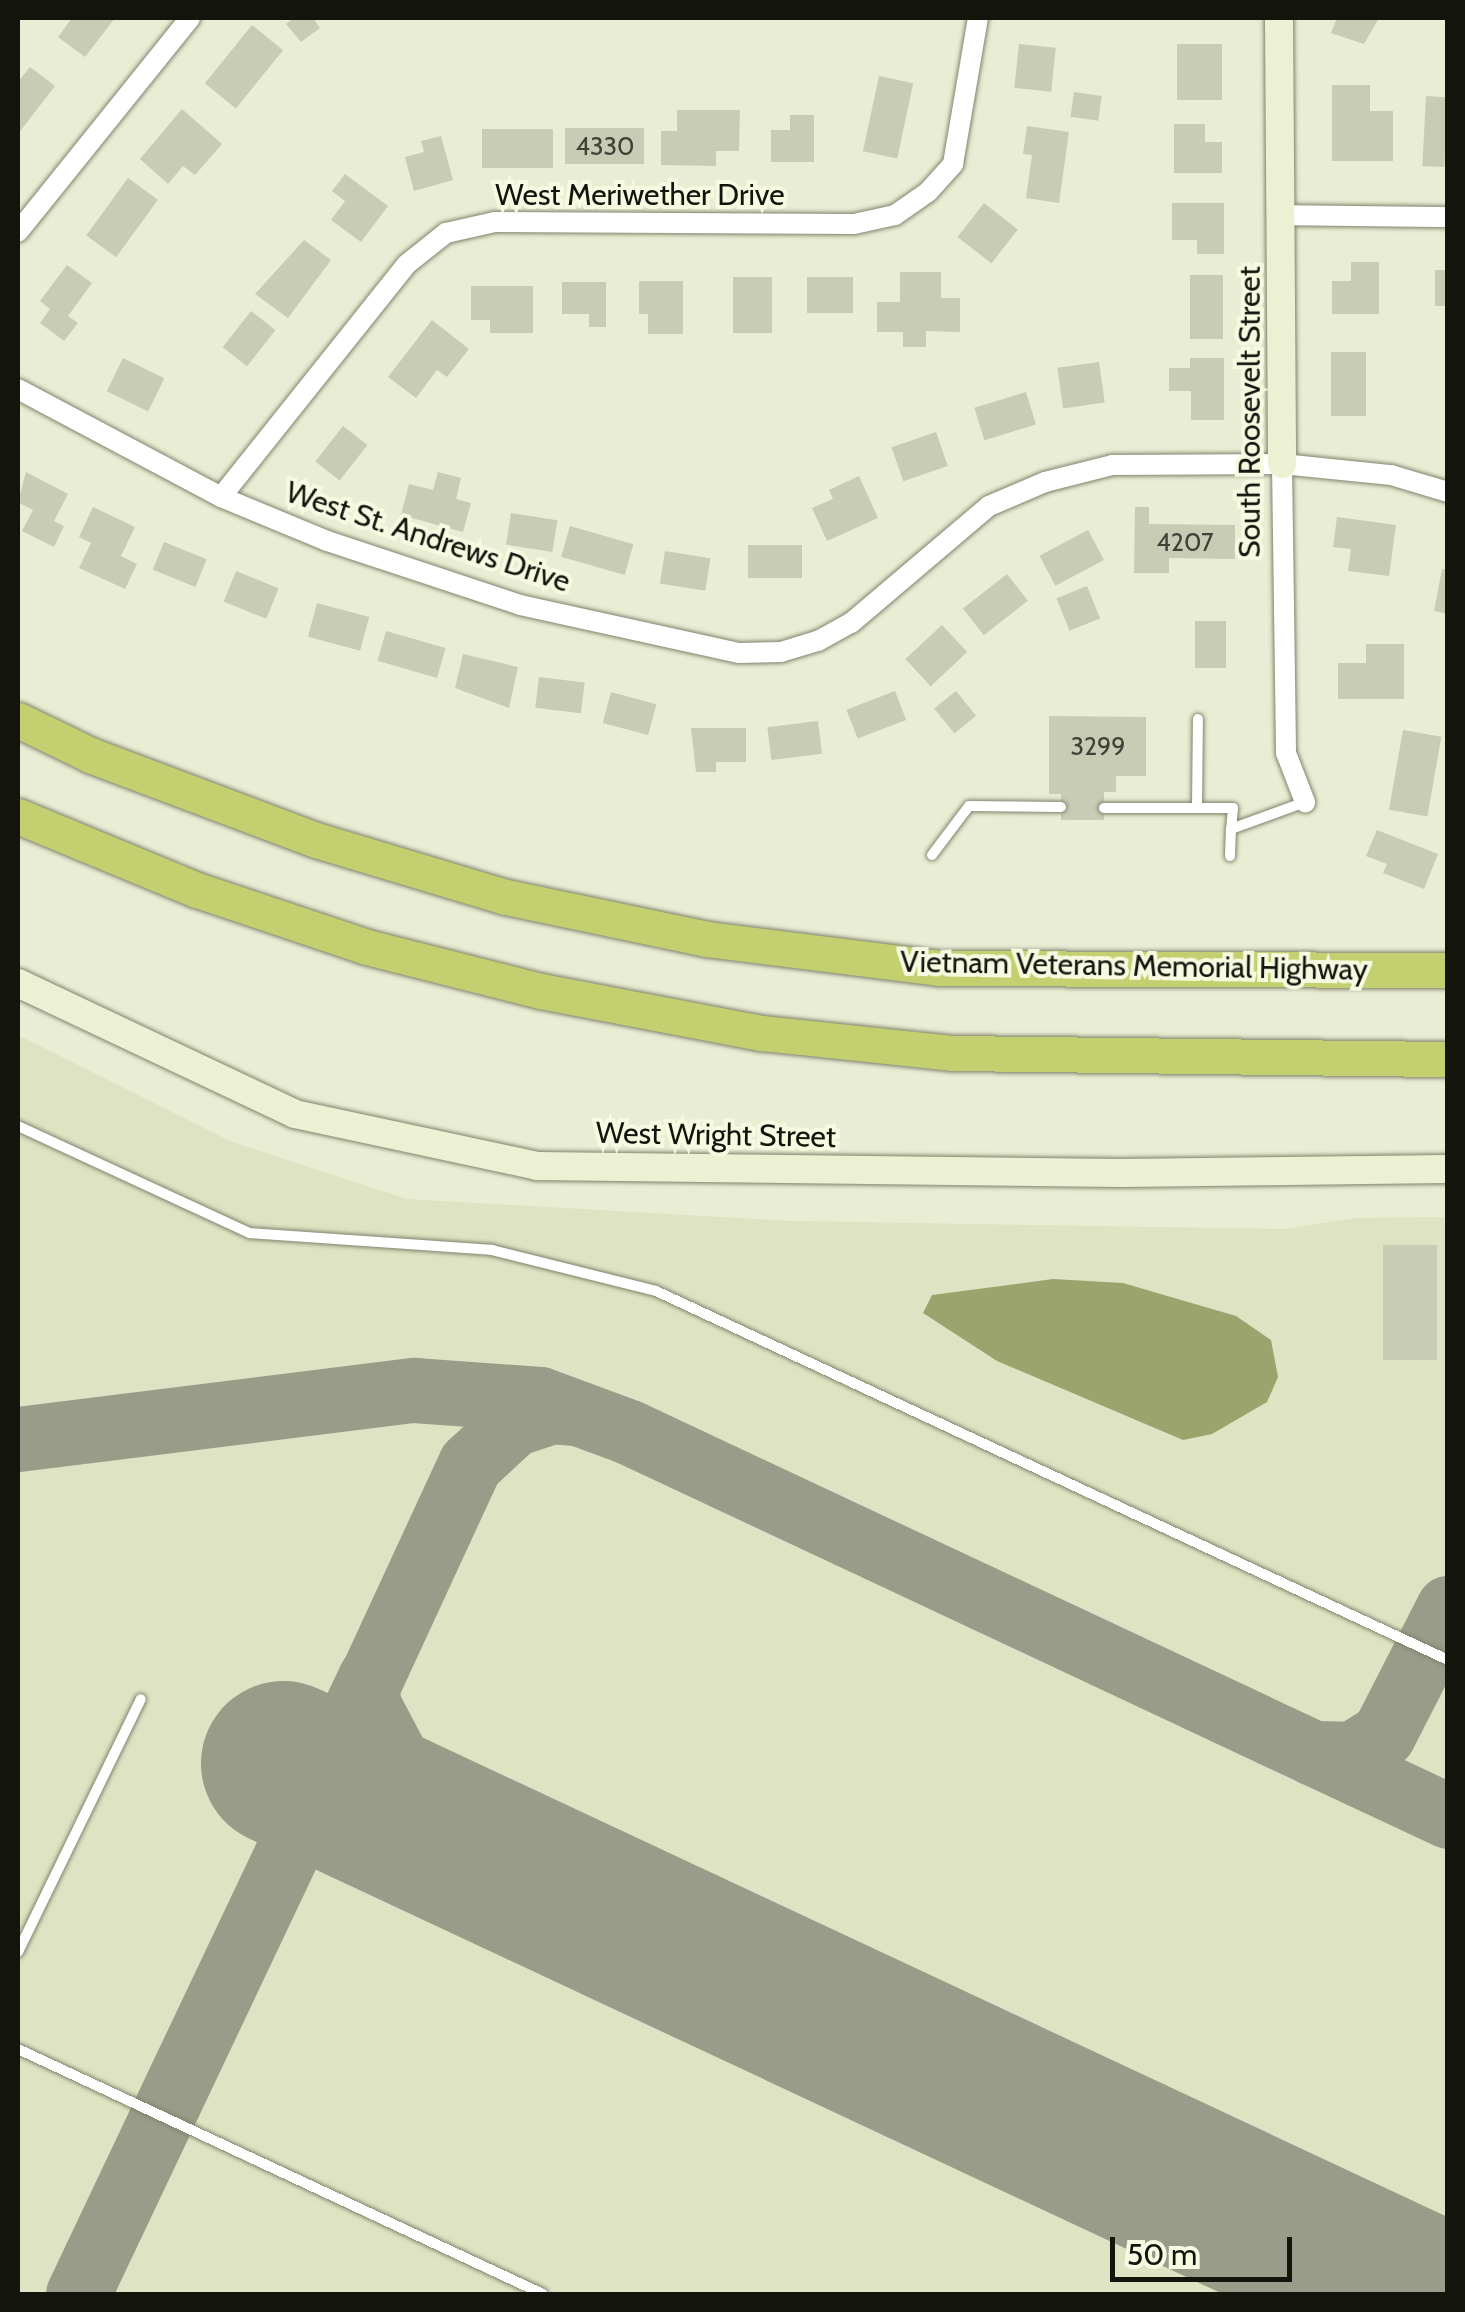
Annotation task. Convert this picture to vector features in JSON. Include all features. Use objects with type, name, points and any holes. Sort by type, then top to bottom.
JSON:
[{"type":"highway","name":"Vietnam Veterans Memorial Highway","points":[[18,720],[90,755],[316,840],[506,897],[706,939],[939,968],[1448,970]]},
{"type":"highway","points":[[18,816],[197,890],[367,947],[541,991],[762,1033],[990,1055],[1448,1059]]},
{"type":"street","points":[[18,232],[190,18]]},
{"type":"street","name":"West Meriwether Drive","points":[[221,497],[407,264],[446,233],[495,222],[854,224],[894,215],[928,192],[952,164],[978,18]]},
{"type":"street","name":"South Roosevelt Street","points":[[1279,18],[1286,753],[1305,802]]},
{"type":"street","points":[[1280,215],[1448,217]]},
{"type":"street","name":"West St. Andrews Drive","points":[[18,389],[221,497],[326,541],[520,605],[739,653],[781,652],[850,623],[970,519],[1045,482],[1112,465],[1282,464],[1391,475],[1448,492]]},
{"type":"street","name":"West Wright Street","points":[[18,983],[295,1114],[537,1166],[1122,1173],[1448,1170]]},
{"type":"lane","points":[[1197,808],[1198,719]]},
{"type":"lane","points":[[1231,829],[1305,802]]},
{"type":"lane","points":[[932,855],[969,806],[1061,807]]},
{"type":"lane","points":[[1104,808],[1233,808],[1230,856]]},
{"type":"lane","points":[[18,1126],[250,1233],[285,1240],[492,1250],[656,1291],[1448,1660]]},
{"type":"lane","points":[[18,1952],[140,1699]]},
{"type":"lane","points":[[18,2048],[542,2294]]},
{"type":"shaded area","points":[[18,1035],[232,1142],[407,1199],[791,1221],[1284,1229],[1356,1218],[1447,1217],[1447,2294],[18,2294]]},
{"type":"shaded area","points":[[1053,1279],[1123,1283],[1236,1316],[1271,1340],[1278,1377],[1267,1402],[1212,1434],[1183,1440],[997,1361],[923,1313],[932,1295]]},
{"type":"building","points":[[72,18],[115,18],[85,57],[58,37]]},
{"type":"building","points":[[294,18],[313,18],[320,28],[301,42],[286,24]]},
{"type":"building","points":[[1337,18],[1379,18],[1364,44],[1331,33]]},
{"type":"building","points":[[252,25],[283,50],[236,108],[205,83]]},
{"type":"building","points":[[1019,44],[1056,48],[1051,92],[1014,88]]},
{"type":"building","points":[[1177,44],[1222,44],[1222,100],[1177,100]]},
{"type":"building","points":[[30,67],[55,86],[18,134],[18,82]]},
{"type":"building","points":[[879,76],[913,83],[897,159],[863,151]]},
{"type":"building","points":[[1332,85],[1370,85],[1370,111],[1393,111],[1393,161],[1332,161]]},
{"type":"building","points":[[1074,92],[1102,96],[1098,121],[1071,117]]},
{"type":"building","points":[[1426,96],[1448,97],[1444,167],[1422,166]]},
{"type":"building","points":[[182,109],[222,144],[195,175],[183,166],[168,184],[140,159]]},
{"type":"building","points":[[677,110],[740,110],[739,151],[716,151],[716,166],[661,165],[661,131],[677,131]]},
{"type":"building","points":[[790,115],[814,115],[814,162],[771,162],[771,130],[790,130]]},
{"type":"building","points":[[1174,124],[1205,124],[1205,142],[1222,142],[1222,173],[1174,173]]},
{"type":"building","points":[[1027,126],[1069,132],[1059,203],[1026,198],[1032,155],[1023,154]]},
{"type":"building","points":[[565,128],[644,128],[644,164],[565,164]]},
{"type":"building","points":[[482,129],[553,129],[553,168],[482,168]]},
{"type":"building","points":[[441,136],[453,180],[414,191],[405,157],[424,152],[421,141]]},
{"type":"building","points":[[345,174],[388,206],[361,242],[331,220],[345,201],[332,191]]},
{"type":"building","points":[[128,178],[158,200],[116,257],[86,235]]},
{"type":"building","points":[[984,203],[1018,229],[991,263],[958,237]]},
{"type":"building","points":[[1172,203],[1224,203],[1224,254],[1197,254],[1197,240],[1172,240]]},
{"type":"building","points":[[304,240],[331,260],[288,318],[255,294]]},
{"type":"building","points":[[1351,262],[1379,262],[1379,314],[1332,314],[1332,281],[1351,281]]},
{"type":"building","points":[[67,265],[92,283],[68,316],[78,323],[64,341],[40,323],[50,309],[40,301]]},
{"type":"building","points":[[1435,270],[1448,270],[1448,306],[1435,306]]},
{"type":"building","points":[[900,272],[941,272],[941,298],[960,298],[960,332],[926,331],[926,347],[903,347],[903,332],[877,332],[877,302],[900,302]]},
{"type":"building","points":[[1190,275],[1223,275],[1223,339],[1190,339]]},
{"type":"building","points":[[733,277],[772,277],[772,333],[733,333]]},
{"type":"building","points":[[807,277],[853,277],[853,313],[807,313]]},
{"type":"building","points":[[639,281],[683,281],[683,334],[648,334],[648,314],[639,314]]},
{"type":"building","points":[[562,282],[606,282],[606,327],[589,327],[589,314],[562,314]]},
{"type":"building","points":[[471,286],[533,286],[533,333],[490,333],[490,320],[471,320]]},
{"type":"building","points":[[251,311],[275,330],[247,366],[223,347]]},
{"type":"building","points":[[432,320],[469,349],[447,377],[437,370],[416,398],[388,377]]},
{"type":"building","points":[[1331,352],[1366,352],[1366,416],[1331,416]]},
{"type":"building","points":[[123,358],[164,378],[148,411],[107,391]]},
{"type":"building","points":[[1190,358],[1224,358],[1224,420],[1191,420],[1191,391],[1169,391],[1169,368],[1190,368]]},
{"type":"building","points":[[1099,362],[1105,403],[1063,408],[1057,368]]},
{"type":"building","points":[[1026,392],[1036,425],[984,440],[974,408]]},
{"type":"building","points":[[343,426],[367,445],[340,481],[315,461]]},
{"type":"building","points":[[936,432],[948,466],[903,481],[892,447]]},
{"type":"building","points":[[26,472],[68,494],[54,521],[64,526],[54,547],[22,531],[33,510],[18,502]]},
{"type":"building","points":[[438,472],[461,478],[456,499],[471,503],[463,532],[401,515],[409,484],[433,490]]},
{"type":"building","points":[[859,476],[878,518],[827,541],[812,508],[833,499],[829,490]]},
{"type":"building","points":[[93,507],[135,527],[121,556],[137,564],[125,589],[79,568],[91,543],[79,537]]},
{"type":"building","points":[[1135,507],[1149,507],[1149,524],[1235,525],[1235,559],[1169,558],[1169,573],[1134,573]]},
{"type":"building","points":[[511,513],[557,520],[552,552],[506,545]]},
{"type":"building","points":[[1337,517],[1396,525],[1389,576],[1348,571],[1351,549],[1333,547]]},
{"type":"building","points":[[570,526],[633,544],[625,575],[561,557]]},
{"type":"building","points":[[1088,530],[1104,560],[1055,586],[1039,556]]},
{"type":"building","points":[[164,542],[207,559],[195,587],[153,570]]},
{"type":"building","points":[[748,545],[802,545],[802,578],[748,578]]},
{"type":"building","points":[[665,551],[710,558],[705,591],[660,584]]},
{"type":"building","points":[[1442,569],[1448,570],[1448,614],[1434,611]]},
{"type":"building","points":[[236,571],[279,588],[266,619],[224,602]]},
{"type":"building","points":[[1007,574],[1028,601],[984,635],[963,608]]},
{"type":"building","points":[[1087,586],[1100,618],[1070,631],[1056,598]]},
{"type":"building","points":[[317,603],[369,617],[360,651],[308,637]]},
{"type":"building","points":[[1195,621],[1226,621],[1226,668],[1195,668]]},
{"type":"building","points":[[942,625],[967,652],[931,686],[905,659]]},
{"type":"building","points":[[386,631],[446,648],[437,678],[377,661]]},
{"type":"building","points":[[1366,644],[1404,644],[1404,699],[1338,699],[1338,663],[1366,663]]},
{"type":"building","points":[[463,654],[518,667],[509,708],[455,688]]},
{"type":"building","points":[[539,677],[585,683],[581,713],[535,708]]},
{"type":"building","points":[[895,691],[906,720],[858,739],[846,710]]},
{"type":"building","points":[[956,691],[976,716],[954,733],[934,709]]},
{"type":"building","points":[[611,692],[656,704],[648,735],[603,723]]},
{"type":"building","points":[[1049,716],[1146,717],[1146,776],[1116,776],[1116,792],[1104,792],[1104,820],[1061,820],[1061,794],[1049,794]]},
{"type":"building","points":[[818,721],[822,754],[771,760],[767,727]]},
{"type":"building","points":[[691,728],[746,728],[746,762],[716,762],[716,772],[696,772]]},
{"type":"building","points":[[1403,730],[1441,737],[1427,817],[1389,810]]},
{"type":"building","points":[[1377,830],[1438,854],[1424,889],[1383,873],[1387,864],[1366,856]]},
{"type":"building","points":[[1383,1245],[1437,1245],[1437,1360],[1383,1360]]},
{"type":"taxiway","points":[[18,1439],[414,1390],[540,1399],[629,1432],[1448,1816]]},
{"type":"taxiway","points":[[437,1835],[369,1706],[366,1689],[470,1464],[513,1424],[552,1411],[575,1413]]},
{"type":"taxiway","points":[[1313,1753],[1352,1754],[1383,1735],[1448,1608]]},
{"type":"taxiway","points":[[78,2294],[370,1678]]},
{"type":"runway","points":[[283,1763],[1418,2294]]}]
